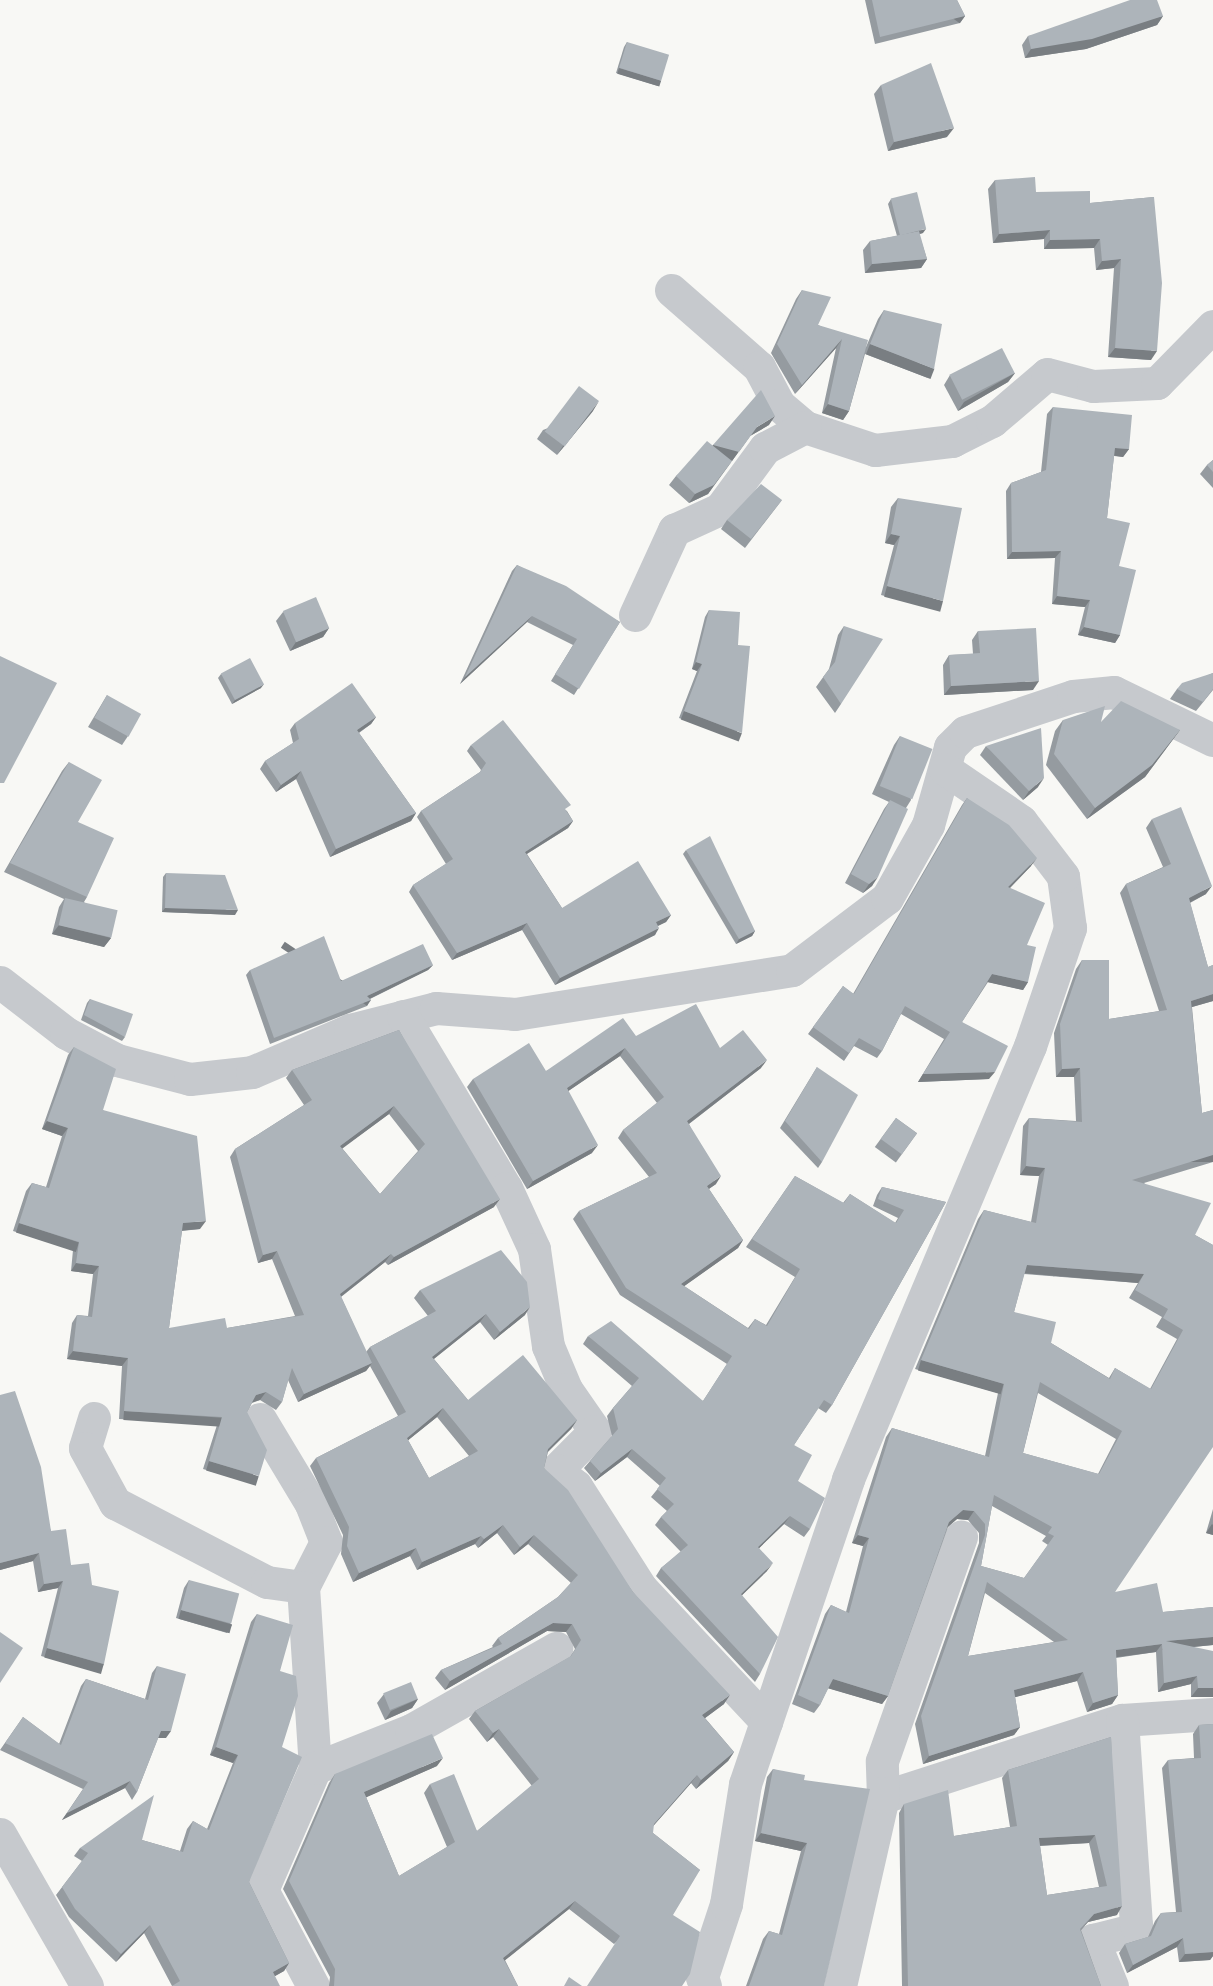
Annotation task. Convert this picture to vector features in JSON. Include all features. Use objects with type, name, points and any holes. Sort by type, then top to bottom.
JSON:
[{"type":"street","points":[[670,290],[759,367],[779,405],[805,427],[875,450],[952,441],[992,421],[1047,374],[1093,386],[1156,383],[1213,326]]},
{"type":"street","points":[[635,615],[674,530],[720,509],[765,448],[805,427]]},
{"type":"street","points":[[0,982],[66,1033],[117,1060],[190,1079],[252,1072],[350,1030],[436,1008],[515,1014],[792,970],[887,898],[928,825],[950,747],[965,732],[1073,696],[1114,692],[1213,740]]},
{"type":"street","points":[[705,1986],[702,1977],[726,1904],[745,1784],[848,1479],[1030,1046],[1070,928],[1063,876],[1022,821],[945,769]]},
{"type":"street","points":[[403,1016],[506,1188],[534,1249],[548,1346],[566,1389],[595,1431],[556,1470],[576,1486],[641,1588],[766,1721]]},
{"type":"street","points":[[93,1418],[85,1448],[115,1503],[267,1582],[303,1587]]},
{"type":"street","points":[[260,1419],[311,1504],[326,1542],[303,1587],[315,1768],[262,1890],[313,1986]]},
{"type":"street","points":[[840,1986],[883,1797],[882,1761],[961,1537]]},
{"type":"street","points":[[315,1768],[411,1730],[556,1648]]},
{"type":"street","points":[[883,1797],[1122,1720],[1213,1714]]},
{"type":"street","points":[[1112,1986],[1094,1940],[1133,1930],[1136,1924],[1122,1720]]},
{"type":"street","points":[[0,1834],[87,1986]]},
{"type":"building","points":[[872,0],[957,0],[965,16],[880,37]]},
{"type":"building","points":[[1130,0],[1157,0],[1163,16],[1092,39],[1031,49],[1028,36]]},
{"type":"building","points":[[627,42],[669,55],[661,81],[619,68]]},
{"type":"building","points":[[931,63],[954,128],[894,142],[881,85]]},
{"type":"building","points":[[1035,177],[1036,192],[1090,191],[1090,203],[1154,197],[1162,283],[1157,351],[1115,348],[1121,259],[1102,261],[1100,239],[1050,240],[1050,230],[999,234],[995,180]]},
{"type":"building","points":[[917,192],[926,229],[900,235],[891,199]]},
{"type":"building","points":[[919,231],[927,259],[872,264],[870,241]]},
{"type":"building","points":[[802,290],[831,297],[818,325],[868,340],[849,411],[828,404],[842,339],[802,385],[777,344]]},
{"type":"building","points":[[884,310],[942,324],[934,369],[870,344]]},
{"type":"building","points":[[1002,348],[1015,373],[962,400],[949,375]]},
{"type":"building","points":[[579,386],[599,401],[565,447],[545,432]]},
{"type":"building","points":[[761,390],[775,416],[757,427],[739,452],[713,445]]},
{"type":"building","points":[[1053,407],[1132,415],[1129,449],[1115,448],[1107,518],[1130,523],[1119,566],[1136,570],[1120,635],[1084,627],[1090,600],[1057,596],[1061,551],[1012,552],[1011,483],[1046,470]]},
{"type":"building","points":[[707,441],[732,461],[714,485],[695,494],[676,476]]},
{"type":"building","points":[[1213,460],[1213,472],[1207,465]]},
{"type":"building","points":[[761,484],[782,500],[751,539],[727,520]]},
{"type":"building","points":[[898,498],[962,508],[943,601],[887,586],[900,536],[891,534]]},
{"type":"building","points":[[517,565],[566,586],[620,622],[579,689],[555,674],[577,639],[532,616],[465,677]]},
{"type":"building","points":[[316,597],[329,628],[296,642],[283,611]]},
{"type":"building","points":[[709,610],[740,612],[738,645],[750,646],[742,733],[684,711],[702,664],[696,662]]},
{"type":"building","points":[[844,626],[883,639],[841,704],[823,677],[835,662]]},
{"type":"building","points":[[1036,628],[1039,681],[951,686],[949,655],[980,653],[978,631]]},
{"type":"building","points":[[0,656],[57,683],[4,783],[0,783]]},
{"type":"building","points":[[250,658],[264,684],[235,700],[221,673]]},
{"type":"building","points":[[1213,673],[1213,689],[1203,702],[1177,689],[1182,683]]},
{"type":"building","points":[[352,683],[376,717],[357,730],[416,813],[336,849],[301,771],[281,785],[265,761],[299,739],[295,723]]},
{"type":"building","points":[[107,695],[141,714],[129,737],[94,718]]},
{"type":"building","points":[[1121,701],[1180,730],[1152,765],[1095,808],[1054,754],[1063,720],[1105,706],[1101,722]]},
{"type":"building","points":[[503,720],[571,805],[565,809],[573,821],[525,852],[562,908],[638,861],[671,915],[656,922],[659,928],[560,978],[527,923],[457,953],[413,885],[453,859],[421,811],[480,772],[486,763],[471,745]]},
{"type":"building","points":[[1041,728],[1044,778],[1029,791],[986,746]]},
{"type":"building","points":[[900,736],[932,749],[912,799],[880,786]]},
{"type":"building","points":[[69,762],[102,780],[78,822],[114,838],[87,897],[10,863]]},
{"type":"building","points":[[967,798],[1009,825],[1037,858],[1008,887],[1045,903],[1027,945],[1036,947],[1028,982],[992,974],[962,1022],[1008,1046],[995,1072],[923,1074],[950,1032],[905,1006],[882,1051],[859,1038],[849,1053],[813,1027],[843,986],[854,994]]},
{"type":"building","points":[[890,800],[908,809],[878,877],[869,884],[851,874]]},
{"type":"building","points":[[1181,807],[1212,886],[1189,898],[1208,967],[1213,965],[1213,994],[1191,1001],[1202,1113],[1213,1110],[1213,1155],[1132,1180],[1211,1203],[1195,1235],[1213,1245],[1213,1447],[1115,1592],[1157,1583],[1163,1612],[1213,1607],[1213,1637],[1166,1641],[1213,1651],[1213,1688],[1198,1688],[1197,1676],[1164,1683],[1162,1644],[1116,1650],[1118,1695],[1093,1703],[1083,1672],[1014,1690],[1020,1727],[929,1756],[921,1716],[985,1535],[985,1524],[974,1511],[963,1510],[949,1522],[888,1696],[833,1679],[820,1705],[798,1695],[831,1605],[849,1613],[869,1538],[858,1535],[892,1428],[989,1457],[1004,1384],[921,1360],[984,1210],[1036,1223],[1045,1168],[1026,1166],[1029,1118],[1082,1122],[1080,1068],[1062,1069],[1060,1024],[1082,960],[1109,960],[1109,1019],[1167,1010],[1126,884],[1171,864],[1152,819]],"holes":[[[1027,1265],[1144,1274],[1135,1290],[1168,1309],[1163,1318],[1183,1330],[1151,1389],[1115,1368],[1110,1379],[1051,1343],[1056,1322],[1014,1312]],[[1040,1382],[1122,1431],[1099,1474],[1023,1453]],[[994,1495],[1052,1527],[1048,1533],[1054,1536],[1024,1578],[981,1566]],[[987,1582],[1068,1640],[968,1656]]]},
{"type":"building","points":[[710,836],[755,931],[739,939],[686,850]]},
{"type":"building","points":[[166,873],[225,875],[238,910],[165,908]]},
{"type":"building","points":[[65,898],[118,910],[111,937],[59,925]]},
{"type":"building","points":[[324,936],[341,981],[423,944],[433,965],[367,996],[371,1000],[274,1038],[250,970]]},
{"type":"building","points":[[90,999],[133,1014],[125,1037],[84,1015]]},
{"type":"building","points":[[696,1004],[720,1048],[743,1030],[767,1060],[687,1121],[721,1176],[707,1186],[743,1240],[681,1284],[749,1329],[755,1319],[767,1326],[800,1269],[752,1239],[795,1176],[844,1203],[850,1194],[896,1223],[904,1210],[878,1199],[882,1187],[946,1202],[832,1405],[824,1400],[794,1445],[812,1455],[798,1481],[825,1498],[810,1529],[790,1516],[758,1547],[773,1563],[741,1594],[778,1637],[760,1674],[661,1568],[688,1545],[661,1517],[674,1504],[657,1489],[666,1478],[632,1449],[601,1473],[590,1461],[618,1429],[613,1408],[639,1378],[588,1336],[611,1321],[703,1401],[732,1356],[626,1288],[579,1211],[657,1173],[623,1130],[664,1097],[625,1048],[567,1088],[598,1145],[533,1181],[473,1079],[529,1043],[546,1071],[623,1018],[636,1036]]},
{"type":"building","points":[[399,1030],[500,1199],[394,1257],[391,1254],[340,1294],[372,1363],[304,1394],[292,1368],[282,1402],[266,1392],[256,1395],[247,1412],[267,1450],[259,1476],[209,1461],[222,1417],[124,1411],[128,1358],[73,1351],[77,1315],[92,1317],[99,1266],[76,1263],[79,1242],[19,1223],[32,1183],[49,1188],[68,1128],[47,1121],[74,1047],[116,1069],[103,1110],[197,1136],[206,1221],[183,1223],[169,1328],[225,1318],[227,1328],[304,1315],[277,1251],[263,1255],[235,1149],[312,1100],[292,1070]],"holes":[[[394,1106],[425,1144],[380,1194],[340,1146]]]},
{"type":"building","points":[[817,1067],[858,1095],[822,1162],[785,1121]]},
{"type":"building","points":[[896,1118],[917,1133],[902,1154],[881,1139]]},
{"type":"building","points":[[501,1250],[527,1282],[530,1307],[500,1332],[486,1314],[432,1357],[468,1400],[523,1355],[577,1420],[548,1449],[544,1468],[568,1490],[633,1592],[730,1695],[702,1715],[734,1752],[701,1780],[697,1775],[654,1824],[653,1833],[700,1870],[673,1915],[700,1932],[690,1974],[682,1986],[587,1986],[620,1936],[575,1901],[503,1958],[518,1986],[334,1986],[335,1969],[289,1881],[335,1774],[432,1734],[443,1758],[364,1792],[399,1876],[455,1842],[430,1784],[454,1774],[477,1831],[539,1779],[499,1729],[493,1733],[475,1711],[571,1656],[581,1640],[572,1624],[553,1623],[450,1681],[441,1670],[502,1644],[498,1638],[558,1597],[578,1575],[534,1535],[520,1547],[503,1525],[484,1539],[481,1536],[422,1562],[416,1548],[359,1573],[347,1546],[349,1527],[316,1458],[406,1412],[370,1347],[436,1311],[420,1290]],"holes":[[[443,1408],[478,1451],[429,1478],[407,1438]]]},
{"type":"building","points":[[15,1391],[41,1467],[51,1531],[66,1529],[71,1565],[89,1563],[92,1585],[119,1591],[104,1664],[47,1648],[63,1581],[44,1584],[39,1553],[0,1563],[0,1395]]},
{"type":"building","points":[[189,1580],[239,1593],[231,1623],[181,1610]]},
{"type":"building","points":[[257,1614],[293,1625],[280,1671],[296,1676],[298,1696],[282,1747],[302,1757],[249,1882],[289,1963],[273,1972],[280,1986],[172,1986],[180,1981],[150,1925],[121,1954],[75,1909],[62,1887],[88,1853],[80,1848],[154,1795],[142,1840],[183,1852],[193,1821],[209,1830],[238,1755],[216,1747]]},
{"type":"building","points":[[0,1632],[23,1648],[0,1683]]},
{"type":"building","points":[[157,1666],[186,1674],[171,1731],[161,1731],[137,1792],[130,1781],[67,1813],[88,1782],[5,1743],[23,1717],[61,1745],[86,1679],[148,1700]]},
{"type":"building","points":[[411,1682],[418,1699],[390,1710],[383,1693]]},
{"type":"building","points":[[1213,1724],[1213,1952],[1185,1954],[1183,1938],[1133,1965],[1125,1944],[1151,1936],[1161,1913],[1182,1912],[1168,1760],[1201,1758],[1199,1725]]},
{"type":"building","points":[[1111,1737],[1122,1906],[1094,1914],[1080,1929],[1101,1986],[908,1986],[904,1804],[948,1790],[954,1836],[1017,1826],[1008,1770]],"holes":[[[1095,1835],[1107,1886],[1047,1895],[1039,1838]]]},
{"type":"building","points":[[773,1769],[805,1775],[804,1780],[870,1789],[824,1986],[749,1986],[769,1931],[782,1935],[807,1843],[761,1833]]},
{"type":"building","points":[[569,1977],[582,1986],[564,1986]]}]
